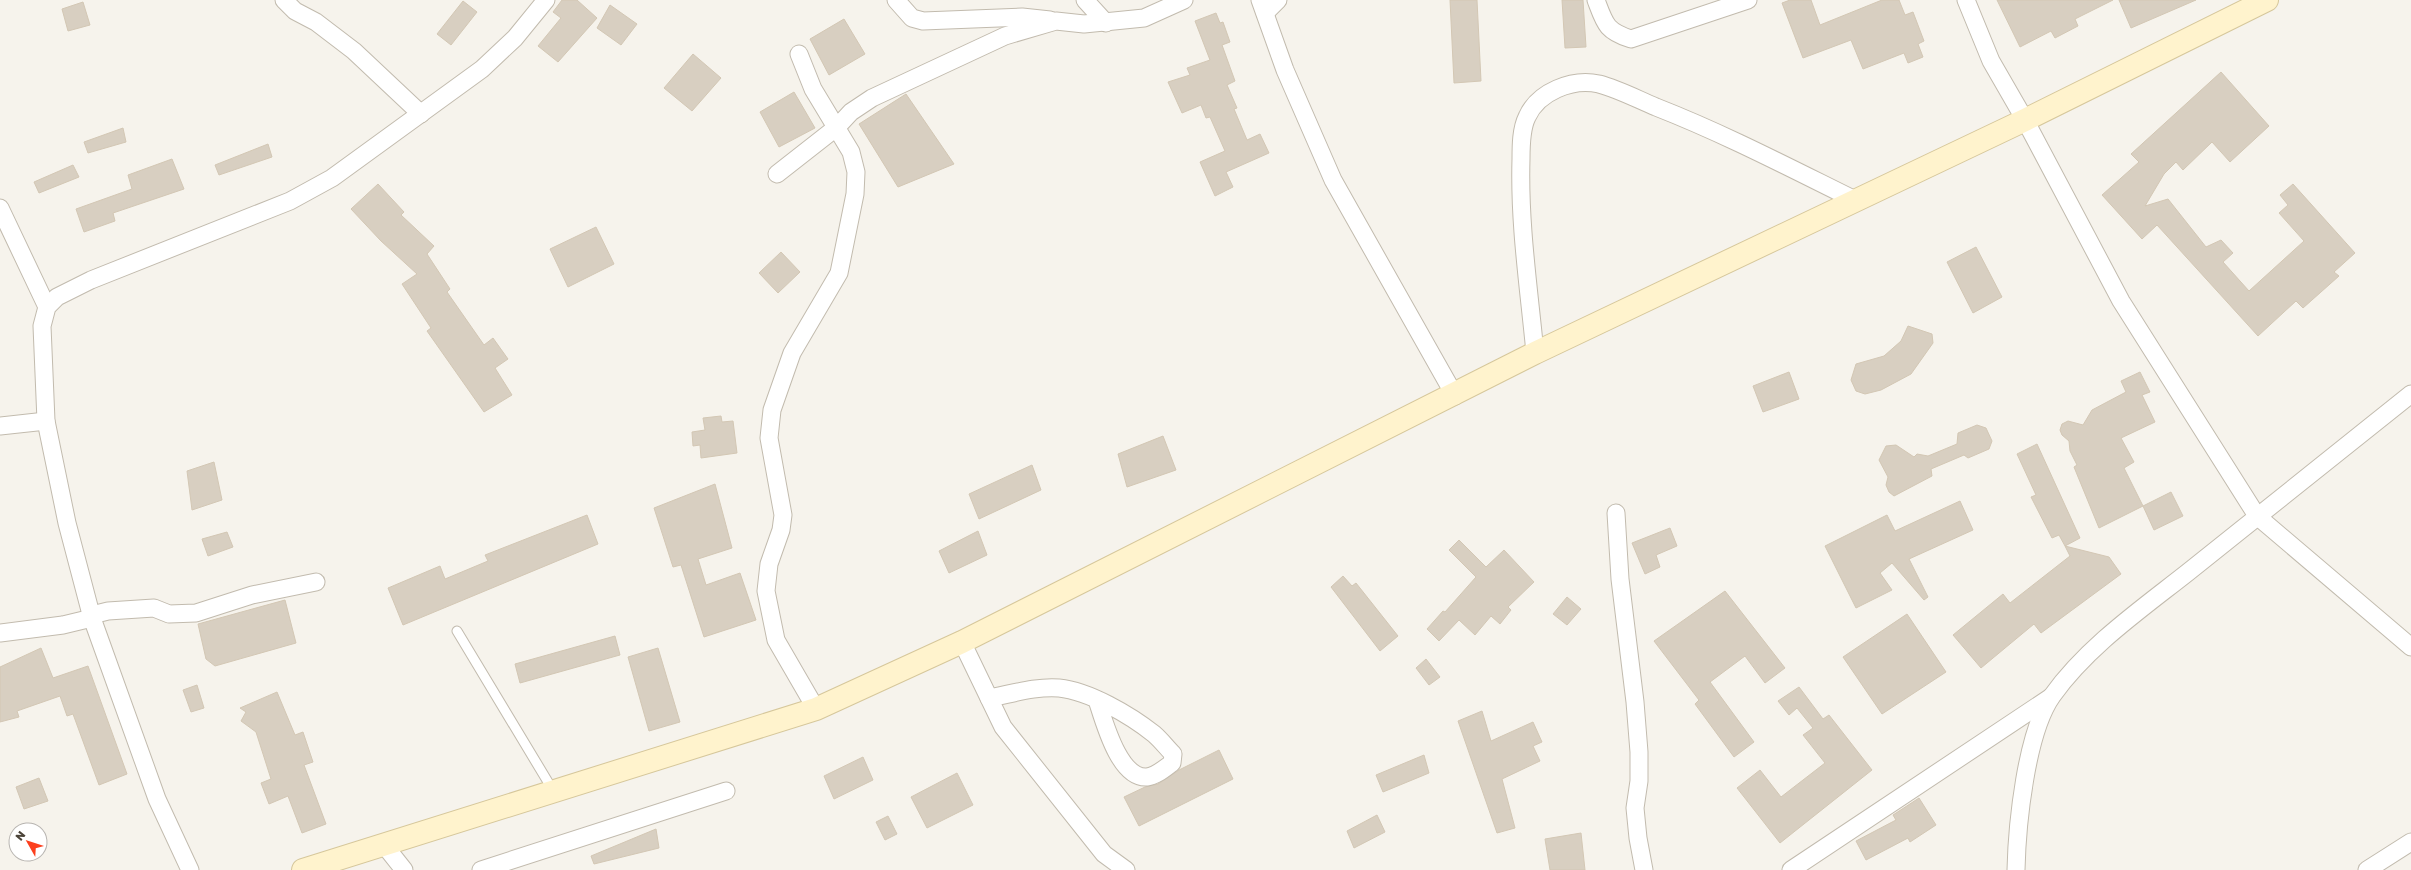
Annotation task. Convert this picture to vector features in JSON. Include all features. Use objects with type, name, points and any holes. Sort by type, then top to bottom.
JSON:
[{"type":"street","points":[[284,0],[295,11],[316,22],[354,51],[421,114]]},
{"type":"street","points":[[190,870],[157,799],[92,616],[64,509],[46,421],[42,326],[47,307],[58,297],[91,280],[312,190],[421,114],[493,59],[515,38],[546,0]]},
{"type":"street","points":[[896,0],[912,18],[923,21],[1022,17],[1084,24],[1144,18],[1184,0]]},
{"type":"street","points":[[1085,0],[1106,23]]},
{"type":"street","points":[[1278,0],[1263,6],[1285,70],[1333,180],[1455,396]]},
{"type":"street","points":[[1596,0],[1603,19],[1614,34],[1631,39],[1748,0]]},
{"type":"street","points":[[1966,0],[1991,61],[2025,120],[2121,301],[2257,516],[2411,647]]},
{"type":"street","points":[[303,870],[385,846],[816,709],[962,642],[1455,396],[1535,353],[2025,120],[2267,0]]},
{"type":"street","points":[[778,174],[837,127],[851,112],[872,98],[1005,36],[1056,21]]},
{"type":"street","points":[[799,54],[813,89],[851,152],[856,172],[855,194],[841,266],[822,304],[792,353],[772,410],[769,438],[783,515],[781,530],[769,564],[766,591],[776,640],[816,709]]},
{"type":"street","points":[[1535,353],[1522,214],[1521,142],[1526,118],[1537,101],[1551,91],[1570,85],[1598,84],[1714,130],[1857,201]]},
{"type":"street","points":[[0,208],[47,307]]},
{"type":"street","points":[[1791,870],[2051,697],[2088,655],[2257,516],[2411,394]]},
{"type":"street","points":[[0,426],[46,421]]},
{"type":"street","points":[[1616,513],[1620,579],[1636,702],[1639,759],[1635,808],[1638,838],[1644,870]]},
{"type":"street","points":[[0,633],[63,625],[108,611],[154,608],[169,614],[196,613],[252,595],[316,582]]},
{"type":"street","points":[[962,642],[1003,727],[1104,854],[1126,870]]},
{"type":"street","points":[[989,698],[1058,688],[1082,693],[1097,700],[1155,735],[1173,754],[1172,763],[1161,771],[1147,777],[1132,774],[1122,761],[1113,745],[1097,700]]},
{"type":"street","points":[[2016,870],[2017,832],[2025,780],[2037,730],[2051,697]]},
{"type":"street","points":[[481,870],[726,791]]},
{"type":"street","points":[[2367,870],[2411,842]]},
{"type":"street","points":[[385,846],[404,870]]},
{"type":"lane","points":[[456,631],[554,792]]},
{"type":"building","points":[[562,0],[577,0],[597,18],[558,62],[538,46],[561,18],[553,12]]},
{"type":"building","points":[[1450,0],[1477,0],[1481,81],[1454,83]]},
{"type":"building","points":[[1562,0],[1583,0],[1586,47],[1565,48]]},
{"type":"building","points":[[1790,0],[1811,0],[1820,25],[1882,0],[1899,0],[1905,15],[1913,12],[1924,41],[1918,44],[1923,57],[1908,63],[1904,53],[1863,69],[1851,40],[1803,58],[1782,3]]},
{"type":"building","points":[[1997,0],[2113,0],[2075,19],[2078,26],[2055,38],[2051,31],[2020,47]]},
{"type":"building","points":[[2119,0],[2196,0],[2131,28]]},
{"type":"building","points":[[463,1],[477,12],[451,45],[437,34]]},
{"type":"building","points":[[83,2],[90,25],[68,31],[62,9]]},
{"type":"building","points":[[610,5],[637,24],[621,45],[597,28]]},
{"type":"building","points":[[1216,13],[1220,23],[1223,22],[1230,42],[1222,45],[1235,81],[1227,85],[1237,108],[1234,109],[1247,140],[1260,134],[1269,153],[1226,172],[1233,187],[1215,196],[1200,162],[1225,151],[1210,117],[1206,118],[1201,105],[1182,113],[1168,82],[1190,75],[1187,68],[1210,60],[1195,21]]},
{"type":"building","points":[[844,19],[865,54],[829,75],[810,39]]},
{"type":"building","points":[[693,54],[721,78],[692,111],[664,88]]},
{"type":"building","points":[[2221,72],[2269,126],[2230,162],[2212,142],[2183,170],[2176,162],[2164,174],[2145,206],[2168,199],[2206,247],[2221,240],[2233,253],[2223,262],[2249,291],[2304,241],[2279,213],[2288,205],[2280,195],[2293,184],[2355,253],[2334,272],[2339,276],[2303,308],[2296,301],[2258,336],[2157,225],[2142,239],[2102,195],[2139,162],[2131,154]]},
{"type":"building","points":[[794,92],[815,128],[779,147],[760,112]]},
{"type":"building","points":[[906,94],[954,164],[898,187],[859,124]]},
{"type":"building","points":[[123,128],[126,142],[88,153],[84,142]]},
{"type":"building","points":[[268,144],[272,157],[219,175],[215,165]]},
{"type":"building","points":[[172,159],[184,189],[113,213],[115,221],[84,232],[76,209],[132,189],[128,175]]},
{"type":"building","points":[[73,165],[79,177],[39,193],[34,182]]},
{"type":"building","points":[[378,184],[404,212],[401,215],[434,246],[427,254],[450,289],[447,292],[484,345],[493,338],[508,359],[495,368],[512,395],[484,412],[427,331],[431,328],[402,284],[417,274],[381,241],[351,209]]},
{"type":"building","points":[[596,227],[614,264],[568,287],[550,249]]},
{"type":"building","points":[[1976,247],[2002,297],[1973,313],[1947,262]]},
{"type":"building","points":[[781,252],[800,272],[778,293],[759,273]]},
{"type":"building","points":[[1908,326],[1932,334],[1933,343],[1911,374],[1881,390],[1865,394],[1856,391],[1851,380],[1856,364],[1884,356],[1901,341]]},
{"type":"building","points":[[1789,372],[1799,399],[1763,412],[1753,386]]},
{"type":"building","points":[[2140,372],[2150,392],[2142,395],[2155,422],[2121,438],[2134,462],[2124,468],[2143,506],[2099,528],[2074,467],[2077,465],[2070,451],[2069,441],[2062,435],[2060,430],[2062,424],[2068,421],[2083,425],[2092,410],[2126,392],[2121,381]]},
{"type":"building","points":[[721,416],[722,422],[733,421],[737,453],[701,458],[700,445],[693,446],[692,432],[705,430],[703,418]]},
{"type":"building","points":[[1977,425],[1986,428],[1992,441],[1989,449],[1968,458],[1964,455],[1931,469],[1932,476],[1894,496],[1889,492],[1886,485],[1888,477],[1879,460],[1886,446],[1896,445],[1914,457],[1917,454],[1928,456],[1957,444],[1958,433]]},
{"type":"building","points":[[1163,436],[1176,470],[1127,487],[1118,454]]},
{"type":"building","points":[[2037,444],[2080,538],[2065,546],[2059,535],[2052,538],[2031,497],[2036,495],[2017,454]]},
{"type":"building","points":[[214,462],[222,500],[192,510],[187,471]]},
{"type":"building","points":[[1032,465],[1041,490],[979,519],[969,494]]},
{"type":"building","points":[[715,484],[732,548],[698,559],[706,585],[740,573],[756,620],[704,637],[681,565],[673,567],[654,508]]},
{"type":"building","points":[[2171,492],[2183,516],[2154,530],[2143,506]]},
{"type":"building","points":[[1960,501],[1973,530],[1909,559],[1928,597],[1924,600],[1892,563],[1880,573],[1892,590],[1856,608],[1825,546],[1887,515],[1895,531]]},
{"type":"building","points":[[587,515],[598,544],[403,625],[388,588],[440,566],[445,579],[488,561],[485,555]]},
{"type":"building","points":[[1670,528],[1677,546],[1656,555],[1660,567],[1645,574],[1632,543]]},
{"type":"building","points":[[978,531],[987,555],[949,573],[939,551]]},
{"type":"building","points":[[227,532],[233,547],[208,556],[202,539]]},
{"type":"building","points":[[1459,540],[1486,567],[1504,550],[1534,582],[1508,607],[1511,610],[1500,624],[1491,616],[1475,635],[1459,620],[1439,641],[1427,629],[1443,611],[1445,612],[1476,577],[1449,550]]},
{"type":"building","points":[[2065,546],[2109,557],[2121,574],[2041,633],[2034,624],[1981,668],[1953,635],[2003,594],[2010,603],[2070,556]]},
{"type":"building","points":[[1343,576],[1352,586],[1356,583],[1398,636],[1380,651],[1331,587]]},
{"type":"building","points":[[1725,591],[1785,668],[1765,683],[1745,656],[1710,682],[1754,742],[1734,757],[1695,704],[1699,700],[1654,641]]},
{"type":"building","points":[[1567,597],[1581,609],[1567,625],[1553,614]]},
{"type":"building","points":[[285,600],[296,643],[215,666],[206,659],[198,624]]},
{"type":"building","points":[[1907,614],[1946,672],[1882,714],[1843,657]]},
{"type":"building","points":[[615,636],[620,655],[520,683],[515,664]]},
{"type":"building","points":[[41,648],[53,678],[88,666],[127,774],[99,785],[73,714],[67,716],[60,696],[17,711],[19,717],[0,722],[0,667]]},
{"type":"building","points":[[658,648],[680,722],[649,731],[628,657]]},
{"type":"building","points":[[1426,659],[1440,677],[1429,685],[1416,668]]},
{"type":"building","points":[[197,685],[204,708],[191,712],[183,690]]},
{"type":"building","points":[[1799,687],[1823,719],[1829,715],[1872,770],[1780,843],[1737,788],[1760,770],[1781,797],[1825,763],[1803,735],[1813,728],[1797,708],[1789,715],[1778,701]]},
{"type":"building","points":[[277,692],[295,735],[303,732],[313,762],[304,765],[326,824],[302,833],[288,796],[269,804],[261,783],[271,779],[256,732],[241,721],[246,712],[240,708]]},
{"type":"building","points":[[1482,711],[1491,741],[1533,722],[1542,742],[1533,746],[1540,761],[1502,779],[1515,828],[1497,833],[1458,721]]},
{"type":"building","points":[[1219,750],[1233,779],[1139,826],[1124,797],[1145,787],[1158,784],[1179,770]]},
{"type":"building","points":[[1424,755],[1429,773],[1383,792],[1376,775]]},
{"type":"building","points":[[863,757],[873,780],[834,799],[824,776]]},
{"type":"building","points":[[957,773],[973,805],[927,828],[911,797]]},
{"type":"building","points":[[39,778],[48,801],[24,809],[16,787]]},
{"type":"building","points":[[1919,798],[1936,825],[1910,842],[1908,838],[1866,860],[1856,841],[1896,820],[1893,815]]},
{"type":"building","points":[[1377,815],[1385,832],[1354,848],[1347,831]]},
{"type":"building","points":[[888,816],[897,834],[885,840],[876,822]]},
{"type":"building","points":[[656,829],[659,848],[594,864],[591,856]]},
{"type":"building","points":[[1581,833],[1585,870],[1550,870],[1545,839]]}]
